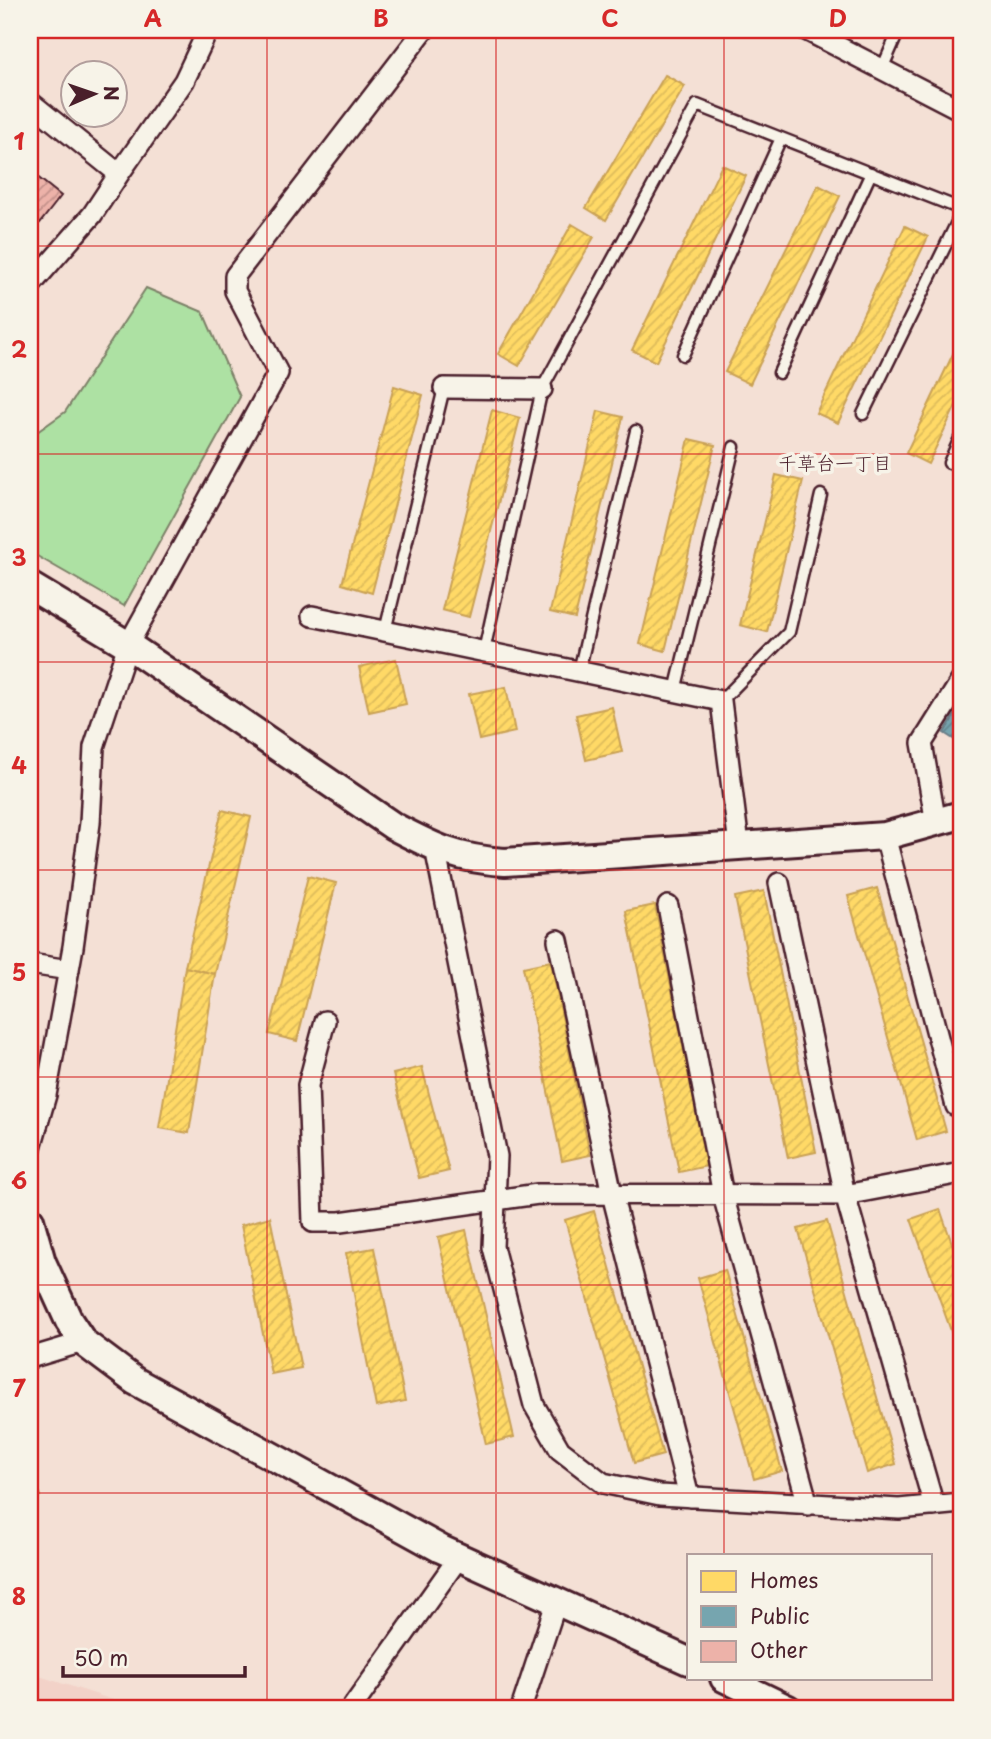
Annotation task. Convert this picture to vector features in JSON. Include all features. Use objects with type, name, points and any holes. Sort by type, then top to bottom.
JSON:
[{"type":"street","points":[[30,286],[92,215],[184,81],[208,30]]},
{"type":"street","points":[[30,1151],[46,1095],[69,970],[90,823],[94,747],[128,645],[278,373],[235,291],[235,276],[424,30]]},
{"type":"street","points":[[806,30],[961,110]]},
{"type":"street","points":[[30,102],[119,174]]},
{"type":"street","points":[[444,388],[542,389]]},
{"type":"street","points":[[30,586],[128,645],[393,826],[435,848],[468,860],[505,862],[885,835],[961,815]]},
{"type":"street","points":[[312,616],[721,701],[739,845]]},
{"type":"street","points":[[936,823],[922,743],[961,681]]},
{"type":"street","points":[[885,835],[957,1106]]},
{"type":"street","points":[[435,848],[498,1156],[493,1247],[534,1405],[560,1450],[603,1483],[660,1495],[899,1509],[961,1503]]},
{"type":"street","points":[[779,883],[845,1195],[934,1506]]},
{"type":"street","points":[[668,906],[723,1195],[808,1505]]},
{"type":"street","points":[[558,940],[612,1194],[689,1497]]},
{"type":"street","points":[[30,964],[69,970]]},
{"type":"street","points":[[325,1021],[308,1085],[313,1222],[340,1223],[538,1194],[845,1195],[961,1173]]},
{"type":"street","points":[[30,1220],[55,1294],[83,1342],[135,1381],[459,1557],[687,1661]]},
{"type":"street","points":[[30,1358],[83,1342]]},
{"type":"street","points":[[351,1709],[459,1557]]},
{"type":"street","points":[[521,1709],[557,1600]]},
{"type":"street","points":[[728,1680],[788,1709]]},
{"type":"lane","points":[[882,69],[899,30]]},
{"type":"lane","points":[[484,651],[542,389],[697,105],[961,211],[863,414]]},
{"type":"lane","points":[[683,355],[781,138]]},
{"type":"lane","points":[[779,373],[870,173]]},
{"type":"lane","points":[[385,631],[444,388]]},
{"type":"lane","points":[[579,671],[636,431]]},
{"type":"lane","points":[[949,463],[961,436]]},
{"type":"lane","points":[[675,691],[734,447]]},
{"type":"lane","points":[[721,701],[789,632],[821,495]]},
{"type":"shaded area","points":[[30,1673],[141,1709],[30,1709]]},
{"type":"green space","points":[[146,288],[203,312],[240,397],[124,606],[30,552],[30,437],[65,412]]},
{"type":"building: Homes","points":[[665,75],[685,86],[606,220],[586,208]]},
{"type":"building: Homes","points":[[722,165],[746,176],[656,362],[632,350]]},
{"type":"building: Homes","points":[[818,185],[840,196],[750,384],[725,372]]},
{"type":"building: Homes","points":[[572,224],[594,237],[519,366],[498,354]]},
{"type":"building: Homes","points":[[905,226],[928,237],[838,423],[816,413]]},
{"type":"building: Homes","points":[[961,337],[961,395],[928,464],[906,453]]},
{"type":"building: Homes","points":[[394,386],[423,395],[372,593],[342,584]]},
{"type":"building: Homes","points":[[492,410],[520,418],[469,617],[442,610]]},
{"type":"building: Homes","points":[[598,411],[623,417],[575,618],[550,612]]},
{"type":"building: Homes","points":[[689,439],[715,445],[665,651],[640,644]]},
{"type":"building: Homes","points":[[776,475],[803,481],[767,632],[740,625]]},
{"type":"building: Homes","points":[[396,659],[406,704],[369,712],[359,667]]},
{"type":"building: Homes","points":[[506,687],[515,732],[479,740],[469,694]]},
{"type":"building: Homes","points":[[612,707],[622,752],[586,760],[576,715]]},
{"type":"building: Homes","points":[[222,810],[251,817],[215,974],[185,967]]},
{"type":"building: Homes","points":[[308,876],[336,883],[297,1041],[269,1034]]},
{"type":"building: Homes","points":[[877,888],[946,1131],[917,1140],[848,896]]},
{"type":"building: Homes","points":[[764,891],[816,1152],[788,1158],[735,897]]},
{"type":"building: Homes","points":[[655,905],[707,1166],[679,1172],[626,911]]},
{"type":"building: Homes","points":[[551,961],[590,1155],[562,1161],[523,967]]},
{"type":"building: Homes","points":[[185,967],[215,974],[189,1133],[159,1128]]},
{"type":"building: Homes","points":[[422,1067],[449,1171],[419,1178],[393,1074]]},
{"type":"building: Homes","points":[[940,1209],[961,1269],[961,1359],[911,1219]]},
{"type":"building: Homes","points":[[594,1211],[663,1455],[634,1463],[565,1220]]},
{"type":"building: Homes","points":[[270,1217],[301,1368],[271,1374],[241,1225]]},
{"type":"building: Homes","points":[[827,1221],[896,1464],[867,1473],[798,1229]]},
{"type":"building: Homes","points":[[466,1230],[514,1437],[486,1444],[438,1237]]},
{"type":"building: Homes","points":[[374,1248],[405,1401],[376,1407],[346,1253]]},
{"type":"building: Homes","points":[[725,1270],[782,1471],[754,1479],[698,1278]]},
{"type":"building: Homes","points":[[30,1467],[40,1496],[30,1500]]},
{"type":"building: Public","points":[[961,705],[961,744],[944,733]]},
{"type":"building: Other","points":[[30,171],[61,196],[40,223],[30,215]]},
{"type":"district","name":"千草台一丁目","points":[[835,462]]}]
